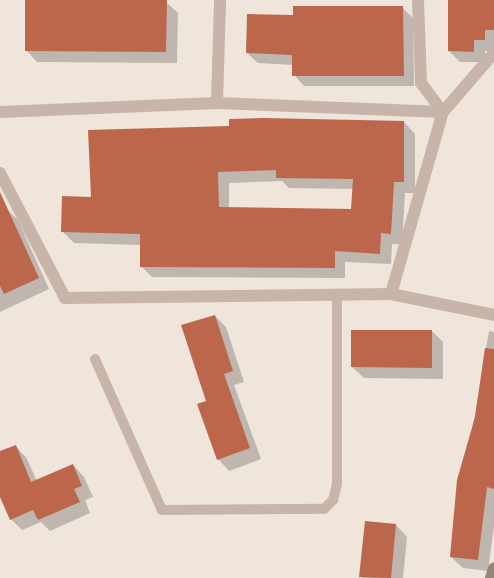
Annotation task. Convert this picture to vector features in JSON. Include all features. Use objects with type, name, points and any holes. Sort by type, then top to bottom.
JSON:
[{"type":"street","points":[[217,103],[220,0]]},
{"type":"street","points":[[418,0],[421,83],[443,112]]},
{"type":"street","points":[[391,294],[443,112],[494,53]]},
{"type":"street","points":[[0,112],[217,103],[443,112]]},
{"type":"street","points":[[0,173],[65,298],[391,294],[494,315]]},
{"type":"street","points":[[491,578],[494,568]]},
{"type":"lane","points":[[94,360],[162,510],[324,509],[333,500],[337,484],[337,296]]},
{"type":"building","points":[[25,0],[167,0],[166,52],[25,51]]},
{"type":"building","points":[[448,0],[494,0],[494,30],[485,30],[485,40],[474,40],[474,52],[448,51]]},
{"type":"building","points":[[293,6],[403,6],[404,76],[292,76],[292,55],[246,53],[247,14],[293,15]]},
{"type":"building","points":[[229,119],[404,121],[404,182],[394,182],[391,234],[381,233],[380,254],[335,251],[335,268],[140,267],[140,234],[61,232],[62,196],[91,197],[88,130],[229,126]],"holes":[[[276,170],[276,178],[353,179],[351,209],[219,207],[218,172]]]},
{"type":"building","points":[[0,192],[39,278],[4,294],[0,286]]},
{"type":"building","points":[[215,315],[233,371],[224,374],[250,448],[217,460],[197,404],[206,401],[181,325]]},
{"type":"building","points":[[351,330],[432,330],[432,368],[351,367]]},
{"type":"building","points":[[485,348],[494,349],[494,489],[487,487],[478,560],[450,557],[457,480],[475,417]]},
{"type":"building","points":[[16,445],[31,482],[73,464],[82,486],[74,489],[80,502],[38,520],[33,510],[10,520],[0,497],[0,451]]},
{"type":"building","points":[[365,521],[396,524],[391,578],[359,577]]}]
